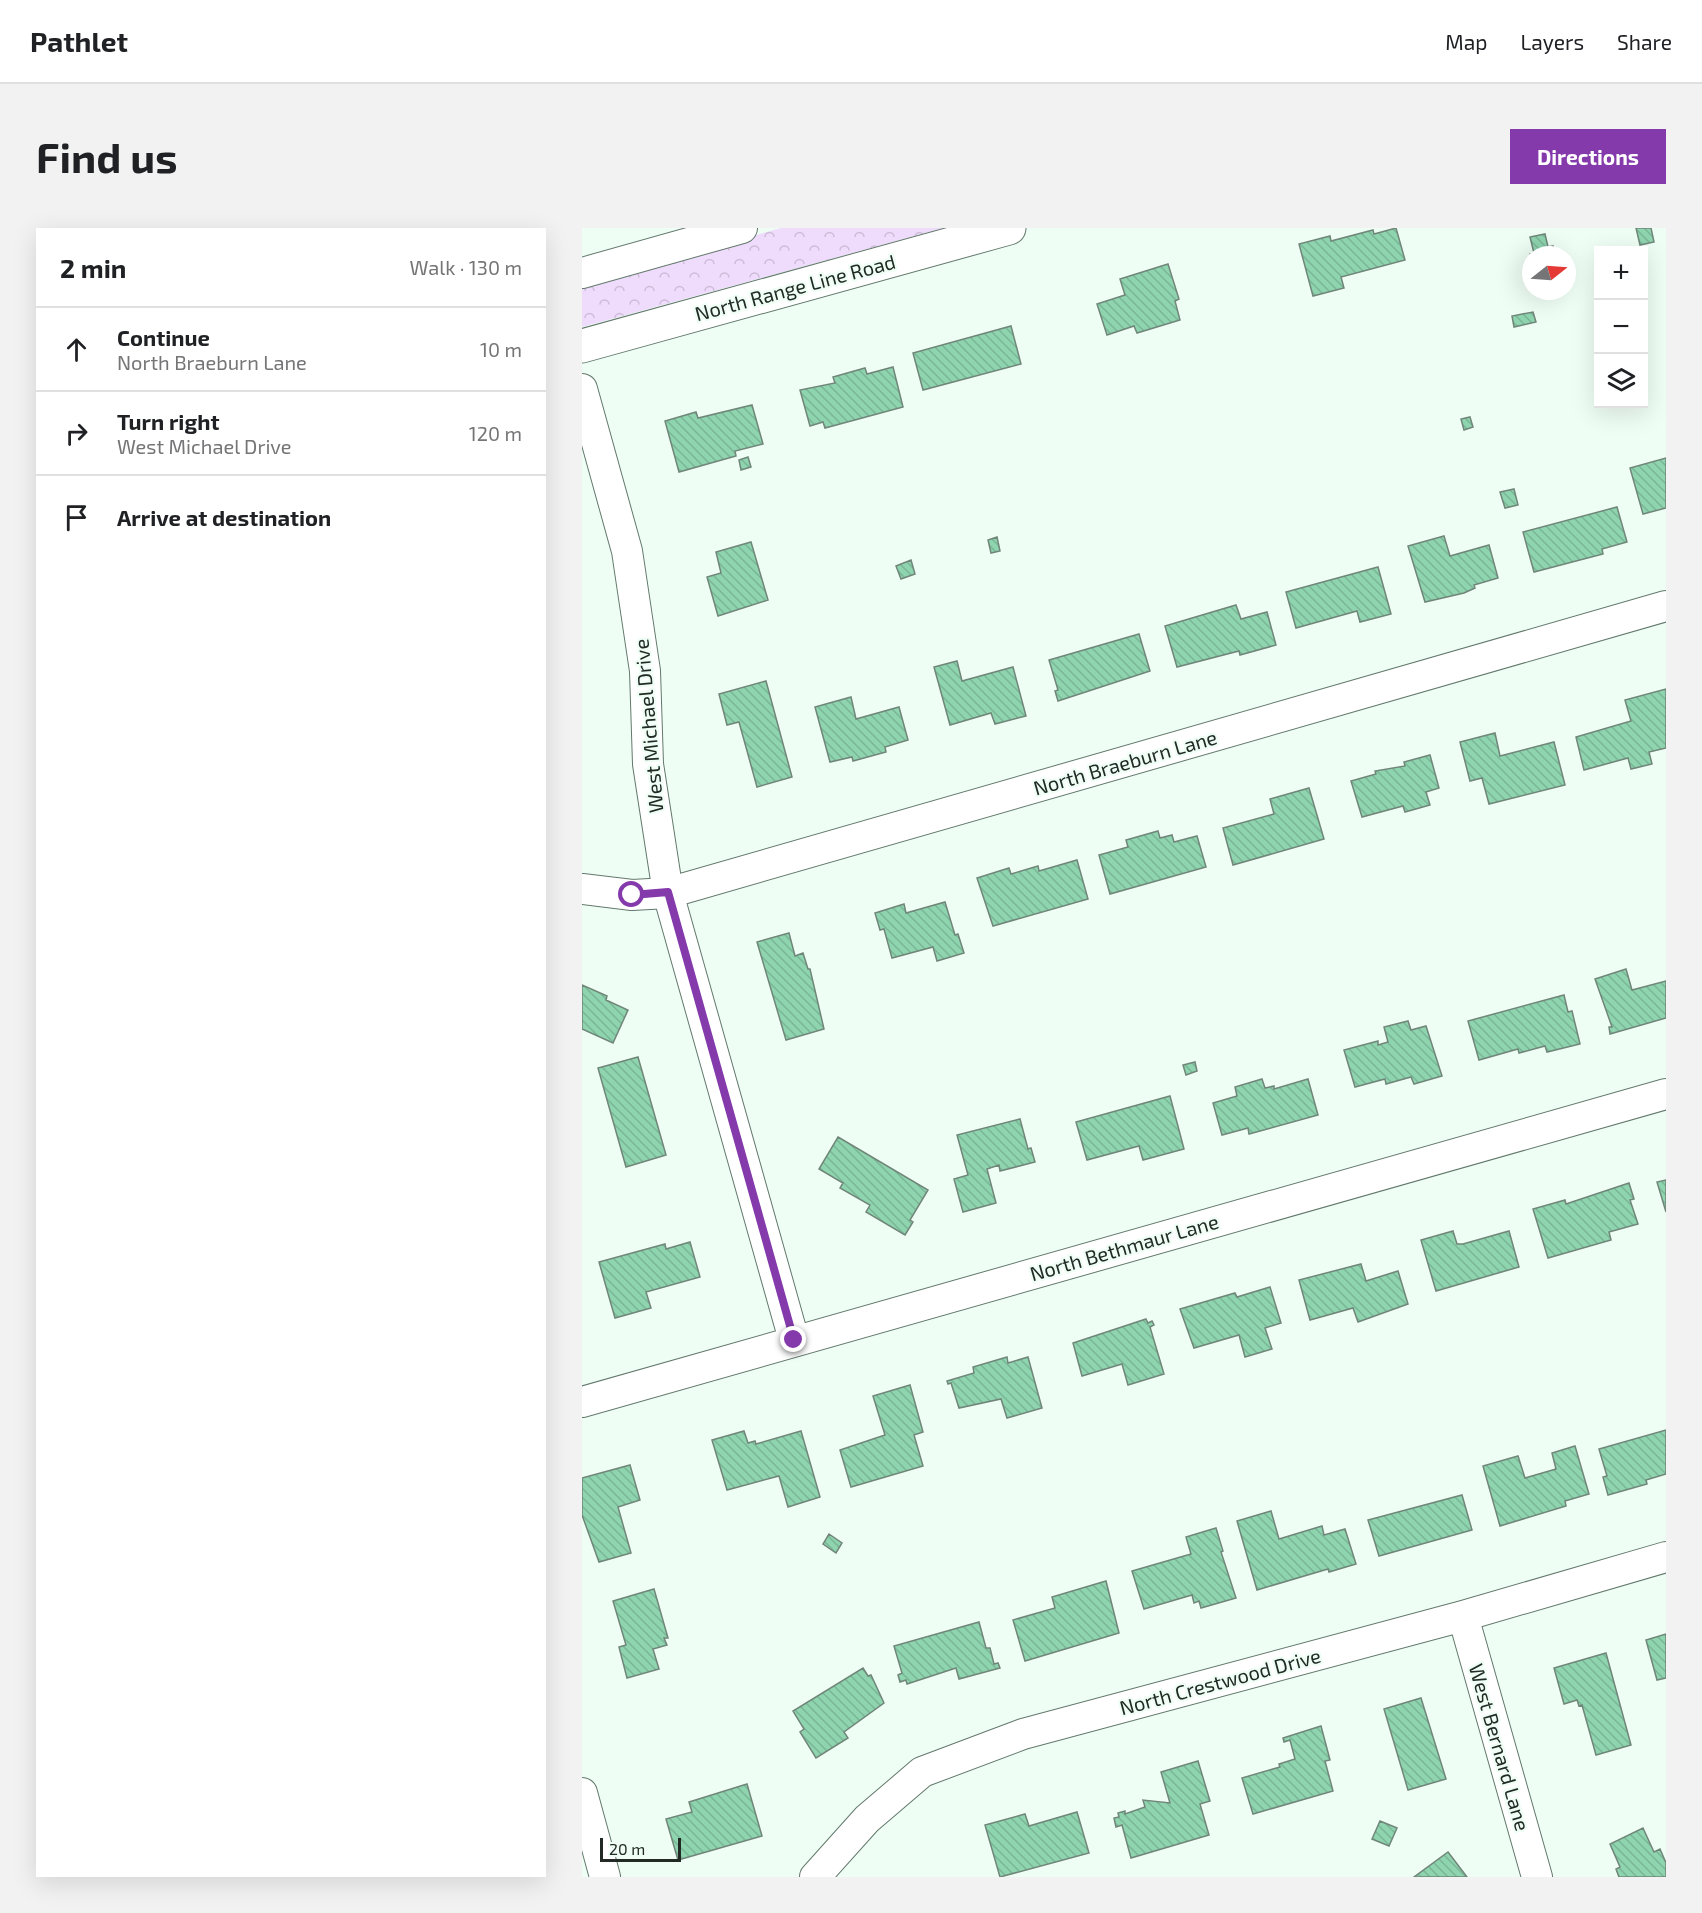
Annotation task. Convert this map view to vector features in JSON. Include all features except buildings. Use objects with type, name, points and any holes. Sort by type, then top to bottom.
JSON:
[{"type":"street","points":[[582,273],[742,228]]},
{"type":"street","name":"North Range Line Road","points":[[582,346],[1000,229]]},
{"type":"street","name":"West Michael Drive","points":[[582,389],[627,551],[645,671],[648,764],[668,892],[794,1340]]},
{"type":"street","name":"North Braeburn Lane","points":[[582,889],[632,895],[668,892],[1666,606]]},
{"type":"street","name":"North Bethmaur Lane","points":[[582,1402],[1666,1094]]},
{"type":"street","name":"North Crestwood Drive","points":[[815,1877],[867,1819],[922,1772],[1023,1734],[1463,1616],[1666,1557]]},
{"type":"street","name":"West Bernard Lane","points":[[1463,1616],[1537,1877]]},
{"type":"street","points":[[582,1793],[605,1877]]},
{"type":"green space","points":[[781,228],[944,228],[582,327],[582,284]]},
{"type":"route","points":[[632,895],[668,892],[794,1340]]}]
